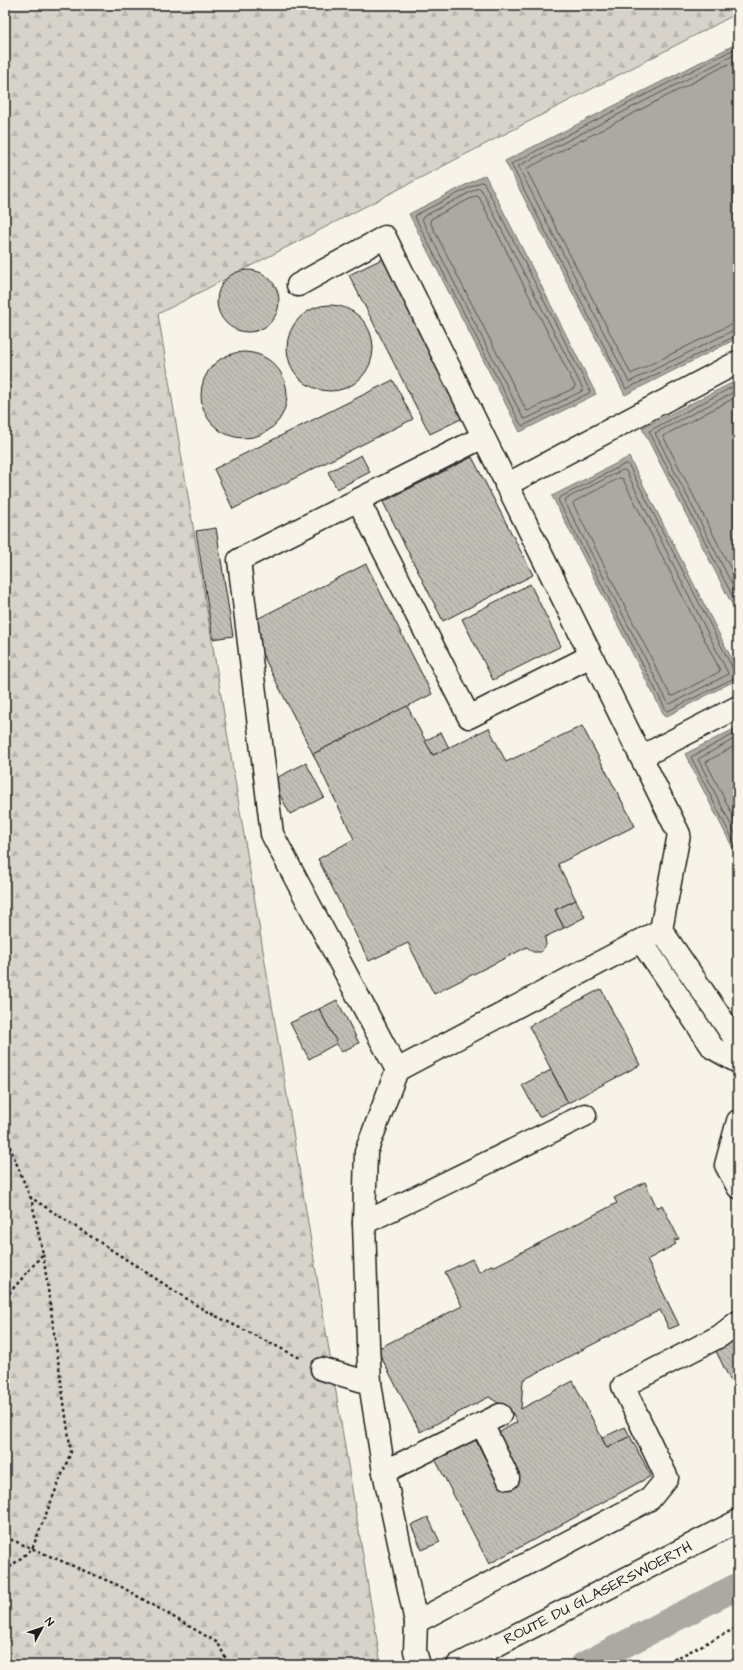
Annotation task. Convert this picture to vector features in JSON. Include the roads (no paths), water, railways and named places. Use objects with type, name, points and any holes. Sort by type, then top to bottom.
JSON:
[{"type":"lane","points":[[298,285],[385,236],[506,485],[679,834],[661,930],[738,1043]]},
{"type":"lane","points":[[506,485],[738,362]]},
{"type":"lane","points":[[397,1070],[272,834],[239,560],[483,437]]},
{"type":"lane","points":[[358,500],[470,717],[591,656]]},
{"type":"lane","points":[[641,757],[738,707]]},
{"type":"lane","points":[[419,1665],[415,1650],[416,1622],[384,1472],[370,1383],[364,1223],[366,1152],[397,1070],[661,930]]},
{"type":"lane","points":[[641,941],[713,1048],[738,1062]]},
{"type":"lane","points":[[364,1223],[586,1115]]},
{"type":"lane","points":[[738,1122],[726,1165],[738,1187]]},
{"type":"lane","points":[[416,1622],[650,1499],[667,1478],[623,1386],[720,1336],[738,1322]]},
{"type":"lane","points":[[322,1369],[370,1383]]},
{"type":"lane","points":[[384,1472],[491,1420],[508,1478]]},
{"type":"lane","name":"ROUTE DU GLASERSWOERTH","points":[[458,1665],[738,1521]]},
{"type":"water","points":[[738,43],[738,338],[625,395],[505,161]]},
{"type":"water","points":[[485,175],[596,394],[520,432],[409,214]]},
{"type":"water","points":[[738,380],[738,616],[642,428]]},
{"type":"water","points":[[629,457],[738,671],[738,679],[665,717],[552,496]]},
{"type":"water","points":[[738,727],[738,858],[685,754]]},
{"type":"waterway","points":[[584,1665],[738,1586]]}]
